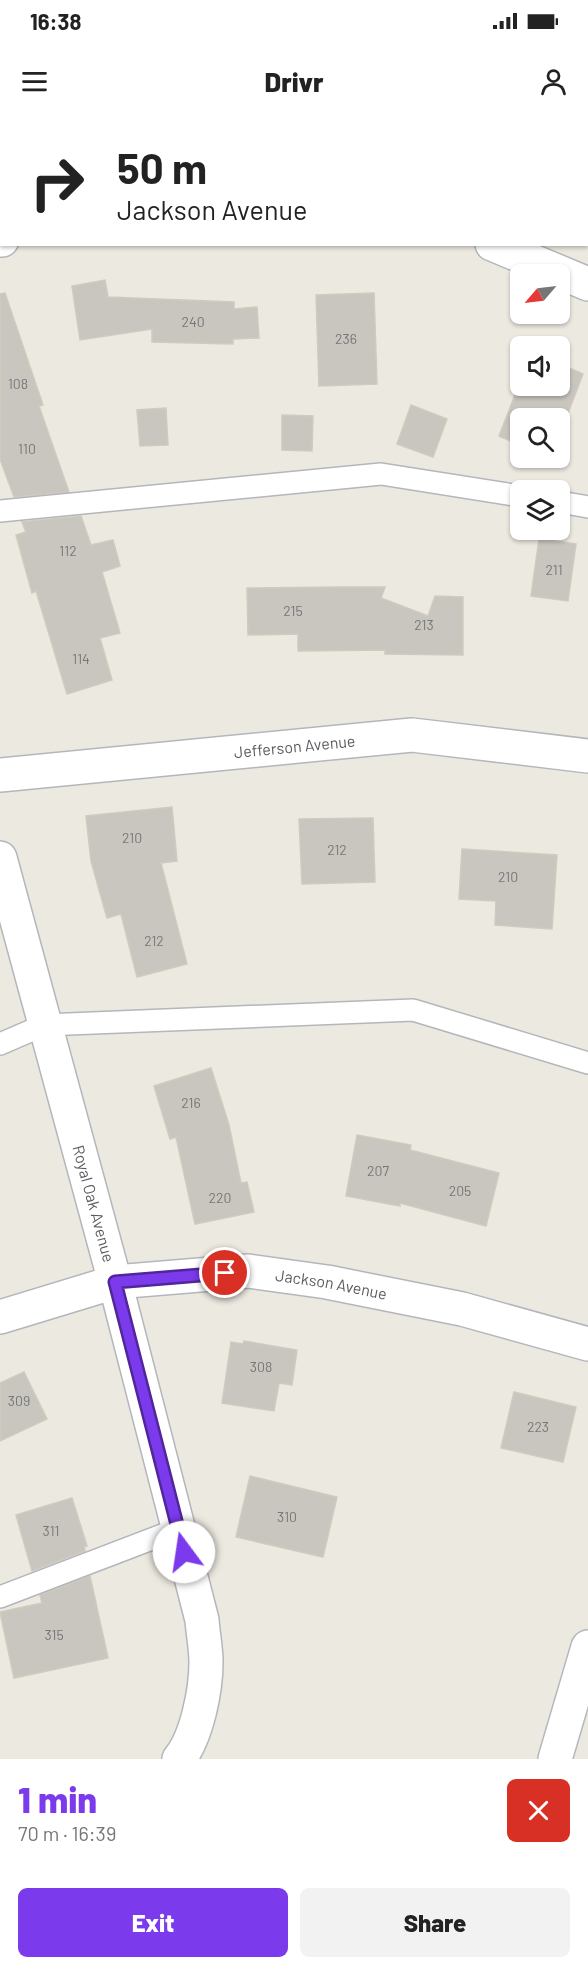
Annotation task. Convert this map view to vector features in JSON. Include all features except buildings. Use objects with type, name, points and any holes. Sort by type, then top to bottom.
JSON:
[{"type":"street","points":[[497,246],[588,284]]},
{"type":"street","name":"Jefferson Avenue","points":[[0,775],[412,735],[588,756]]},
{"type":"street","name":"Royal Oak Avenue","points":[[0,858],[115,1282],[202,1620],[206,1662],[200,1713],[184,1753],[179,1759]]},
{"type":"street","name":"Jackson Avenue","points":[[0,1317],[115,1282],[248,1271],[327,1281],[462,1309],[588,1344]]},
{"type":"street","points":[[555,1759],[588,1647]]},
{"type":"lane","points":[[0,511],[381,474],[510,494]]},
{"type":"lane","points":[[570,504],[588,507]]},
{"type":"lane","points":[[0,1044],[44,1025],[413,1010],[588,1063]]},
{"type":"lane","points":[[0,1597],[178,1529]]},
{"type":"route","points":[[184,1552],[115,1282],[225,1273]]}]
